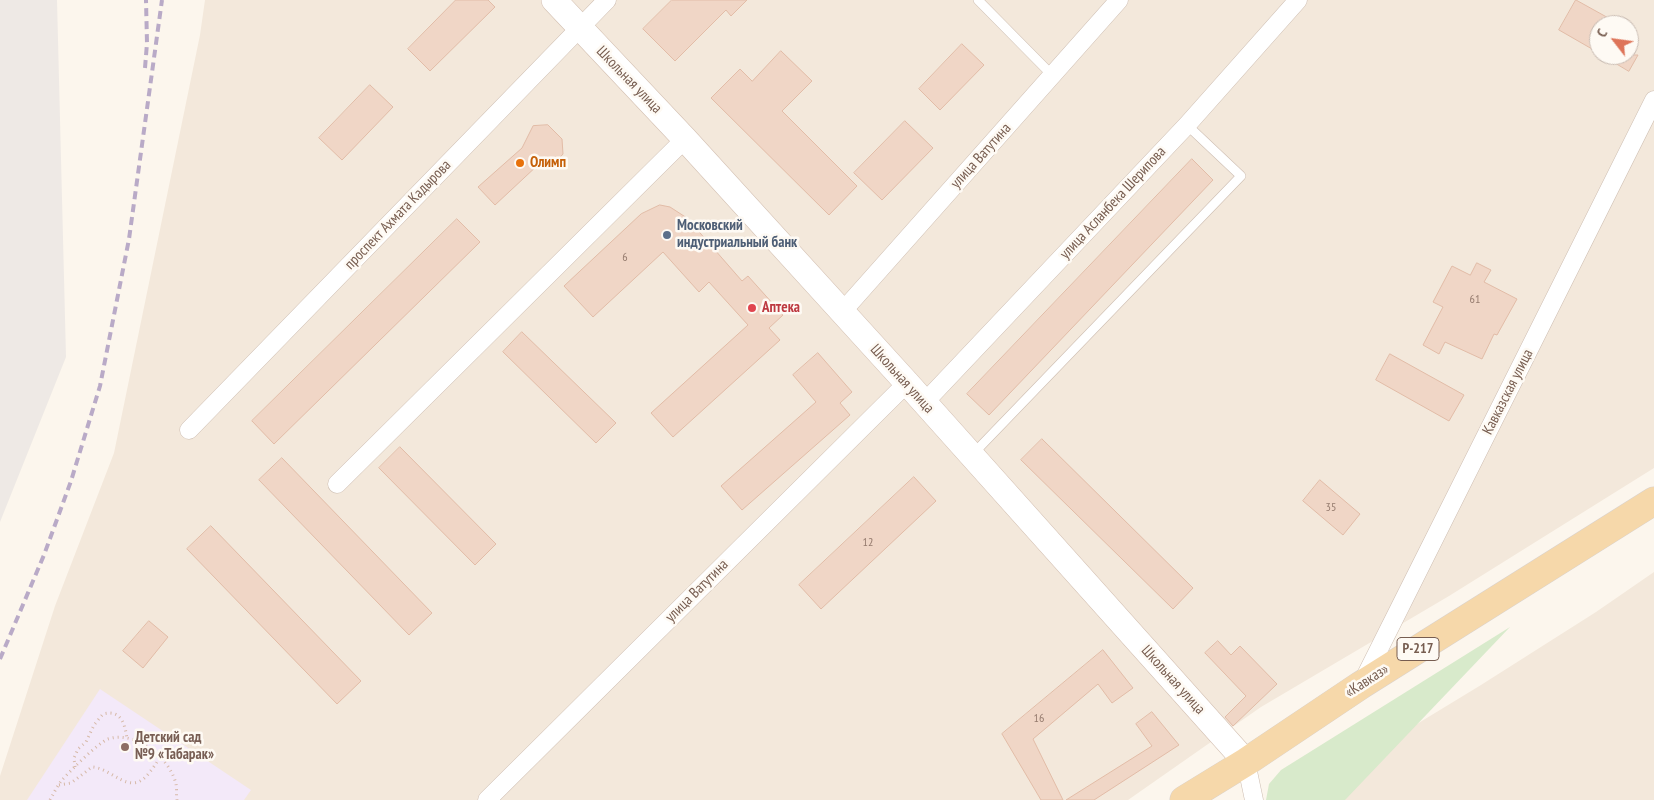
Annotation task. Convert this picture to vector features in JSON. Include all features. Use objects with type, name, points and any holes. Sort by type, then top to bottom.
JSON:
[{"type":"main road","name":"«Кавказ»","points":[[1184,800],[1654,501]]},
{"type":"street","name":"Школьная улица","points":[[554,0],[685,139],[907,383],[1246,762]]},
{"type":"street","name":"проспект Ахмата Кадырова","points":[[189,430],[607,0]]},
{"type":"street","name":"улица Ватутина","points":[[842,312],[1119,0]]},
{"type":"street","name":"улица Асланбека Шерипова","points":[[924,403],[1187,125],[1298,0]]},
{"type":"street","name":"Кавказская улица","points":[[1362,685],[1654,100]]},
{"type":"street","points":[[337,484],[685,139]]},
{"type":"street","name":"улица Ватутина","points":[[487,800],[907,383]]},
{"type":"street","points":[[1246,762],[1254,800]]},
{"type":"lane","points":[[978,0],[1052,75]]},
{"type":"lane","points":[[972,456],[1241,176],[1187,125]]},
{"type":"path","points":[[75,767],[74,758],[78,749],[86,742],[94,725],[103,714],[115,713],[121,718],[127,739]]},
{"type":"path","points":[[50,800],[59,785],[75,767],[107,740],[121,737],[136,741],[160,756],[170,769],[176,784],[177,800]]},
{"type":"path","points":[[59,785],[70,783],[92,767],[100,767],[124,782],[138,782],[150,773],[160,756]]},
{"type":"shaded area","points":[[0,0],[57,0],[66,357],[0,522]]},
{"type":"shaded area","points":[[205,0],[1654,0],[1654,468],[1449,596],[1261,707],[1128,800],[0,800],[0,776],[55,606],[114,453],[200,35]]},
{"type":"shaded area","points":[[1654,572],[1654,800],[1292,800],[1481,685],[1596,612]]},
{"type":"shaded area","name":"Детский сад №9 «Табарак»","points":[[100,689],[251,790],[244,800],[27,800]]},
{"type":"green space","points":[[1510,627],[1345,800],[1266,800],[1269,784],[1281,770]]},
{"type":"building","points":[[456,0],[488,0],[495,7],[430,71],[408,49]]},
{"type":"building","points":[[672,0],[747,0],[731,16],[726,10],[675,61],[643,29]]},
{"type":"building","points":[[1576,0],[1603,15],[1589,15],[1589,47],[1559,30]]},
{"type":"building","points":[[962,44],[984,65],[940,110],[919,89]]},
{"type":"building","points":[[781,51],[812,81],[782,111],[857,186],[829,215],[711,98],[740,69],[752,81]]},
{"type":"building","points":[[1619,65],[1632,65],[1629,71]]},
{"type":"building","points":[[370,85],[393,107],[342,160],[319,138]]},
{"type":"building","points":[[905,121],[933,148],[882,200],[854,173]]},
{"type":"building","points":[[548,125],[562,139],[563,154],[552,166],[539,164],[495,205],[478,187],[522,148],[533,126]]},
{"type":"building","points":[[1192,159],[1213,180],[989,415],[967,394]]},
{"type":"building","points":[[660,205],[670,207],[687,218],[742,281],[748,276],[783,315],[769,328],[780,340],[673,437],[651,413],[748,325],[709,282],[699,292],[663,252],[593,317],[564,286],[641,214]]},
{"type":"building","points":[[457,219],[480,242],[274,444],[252,421]]},
{"type":"building","points":[[1477,263],[1491,270],[1484,282],[1517,299],[1497,335],[1494,334],[1482,359],[1445,342],[1439,354],[1423,345],[1443,307],[1433,302],[1452,266],[1470,275]]},
{"type":"building","points":[[522,332],[616,423],[596,443],[503,352]]},
{"type":"building","points":[[818,353],[852,392],[840,403],[850,415],[742,510],[721,486],[816,402],[793,375]]},
{"type":"building","points":[[1390,354],[1464,395],[1449,421],[1376,380]]},
{"type":"building","points":[[1042,439],[1193,588],[1173,609],[1021,460]]},
{"type":"building","points":[[400,447],[496,544],[475,565],[379,468]]},
{"type":"building","points":[[282,458],[432,613],[409,635],[259,480]]},
{"type":"building","points":[[914,477],[936,501],[821,609],[799,585]]},
{"type":"building","points":[[1320,480],[1360,514],[1343,535],[1303,501]]},
{"type":"building","points":[[211,526],[361,681],[337,704],[187,549]]},
{"type":"building","points":[[149,621],[168,637],[143,668],[123,651]]},
{"type":"building","points":[[1218,641],[1231,655],[1240,646],[1277,684],[1233,726],[1225,717],[1246,696],[1205,653]]},
{"type":"building","points":[[1103,650],[1133,688],[1112,703],[1098,684],[1033,739],[1063,800],[1041,800],[1002,734]]},
{"type":"building","points":[[1152,712],[1179,745],[1094,800],[1066,800],[1152,746],[1136,724]]},
{"type":"railway","points":[[145,68],[147,43],[146,0]]},
{"type":"railway","points":[[0,659],[44,555],[71,481],[100,386],[129,239],[162,0]]},
{"type":"place","name":"Олимп","points":[[520,163]]},
{"type":"place","name":"Московский индустриальный банк","points":[[667,235]]},
{"type":"place","name":"Аптека","points":[[752,308]]},
{"type":"place","name":"Детский сад №9 «Табарак»","points":[[125,747]]}]
